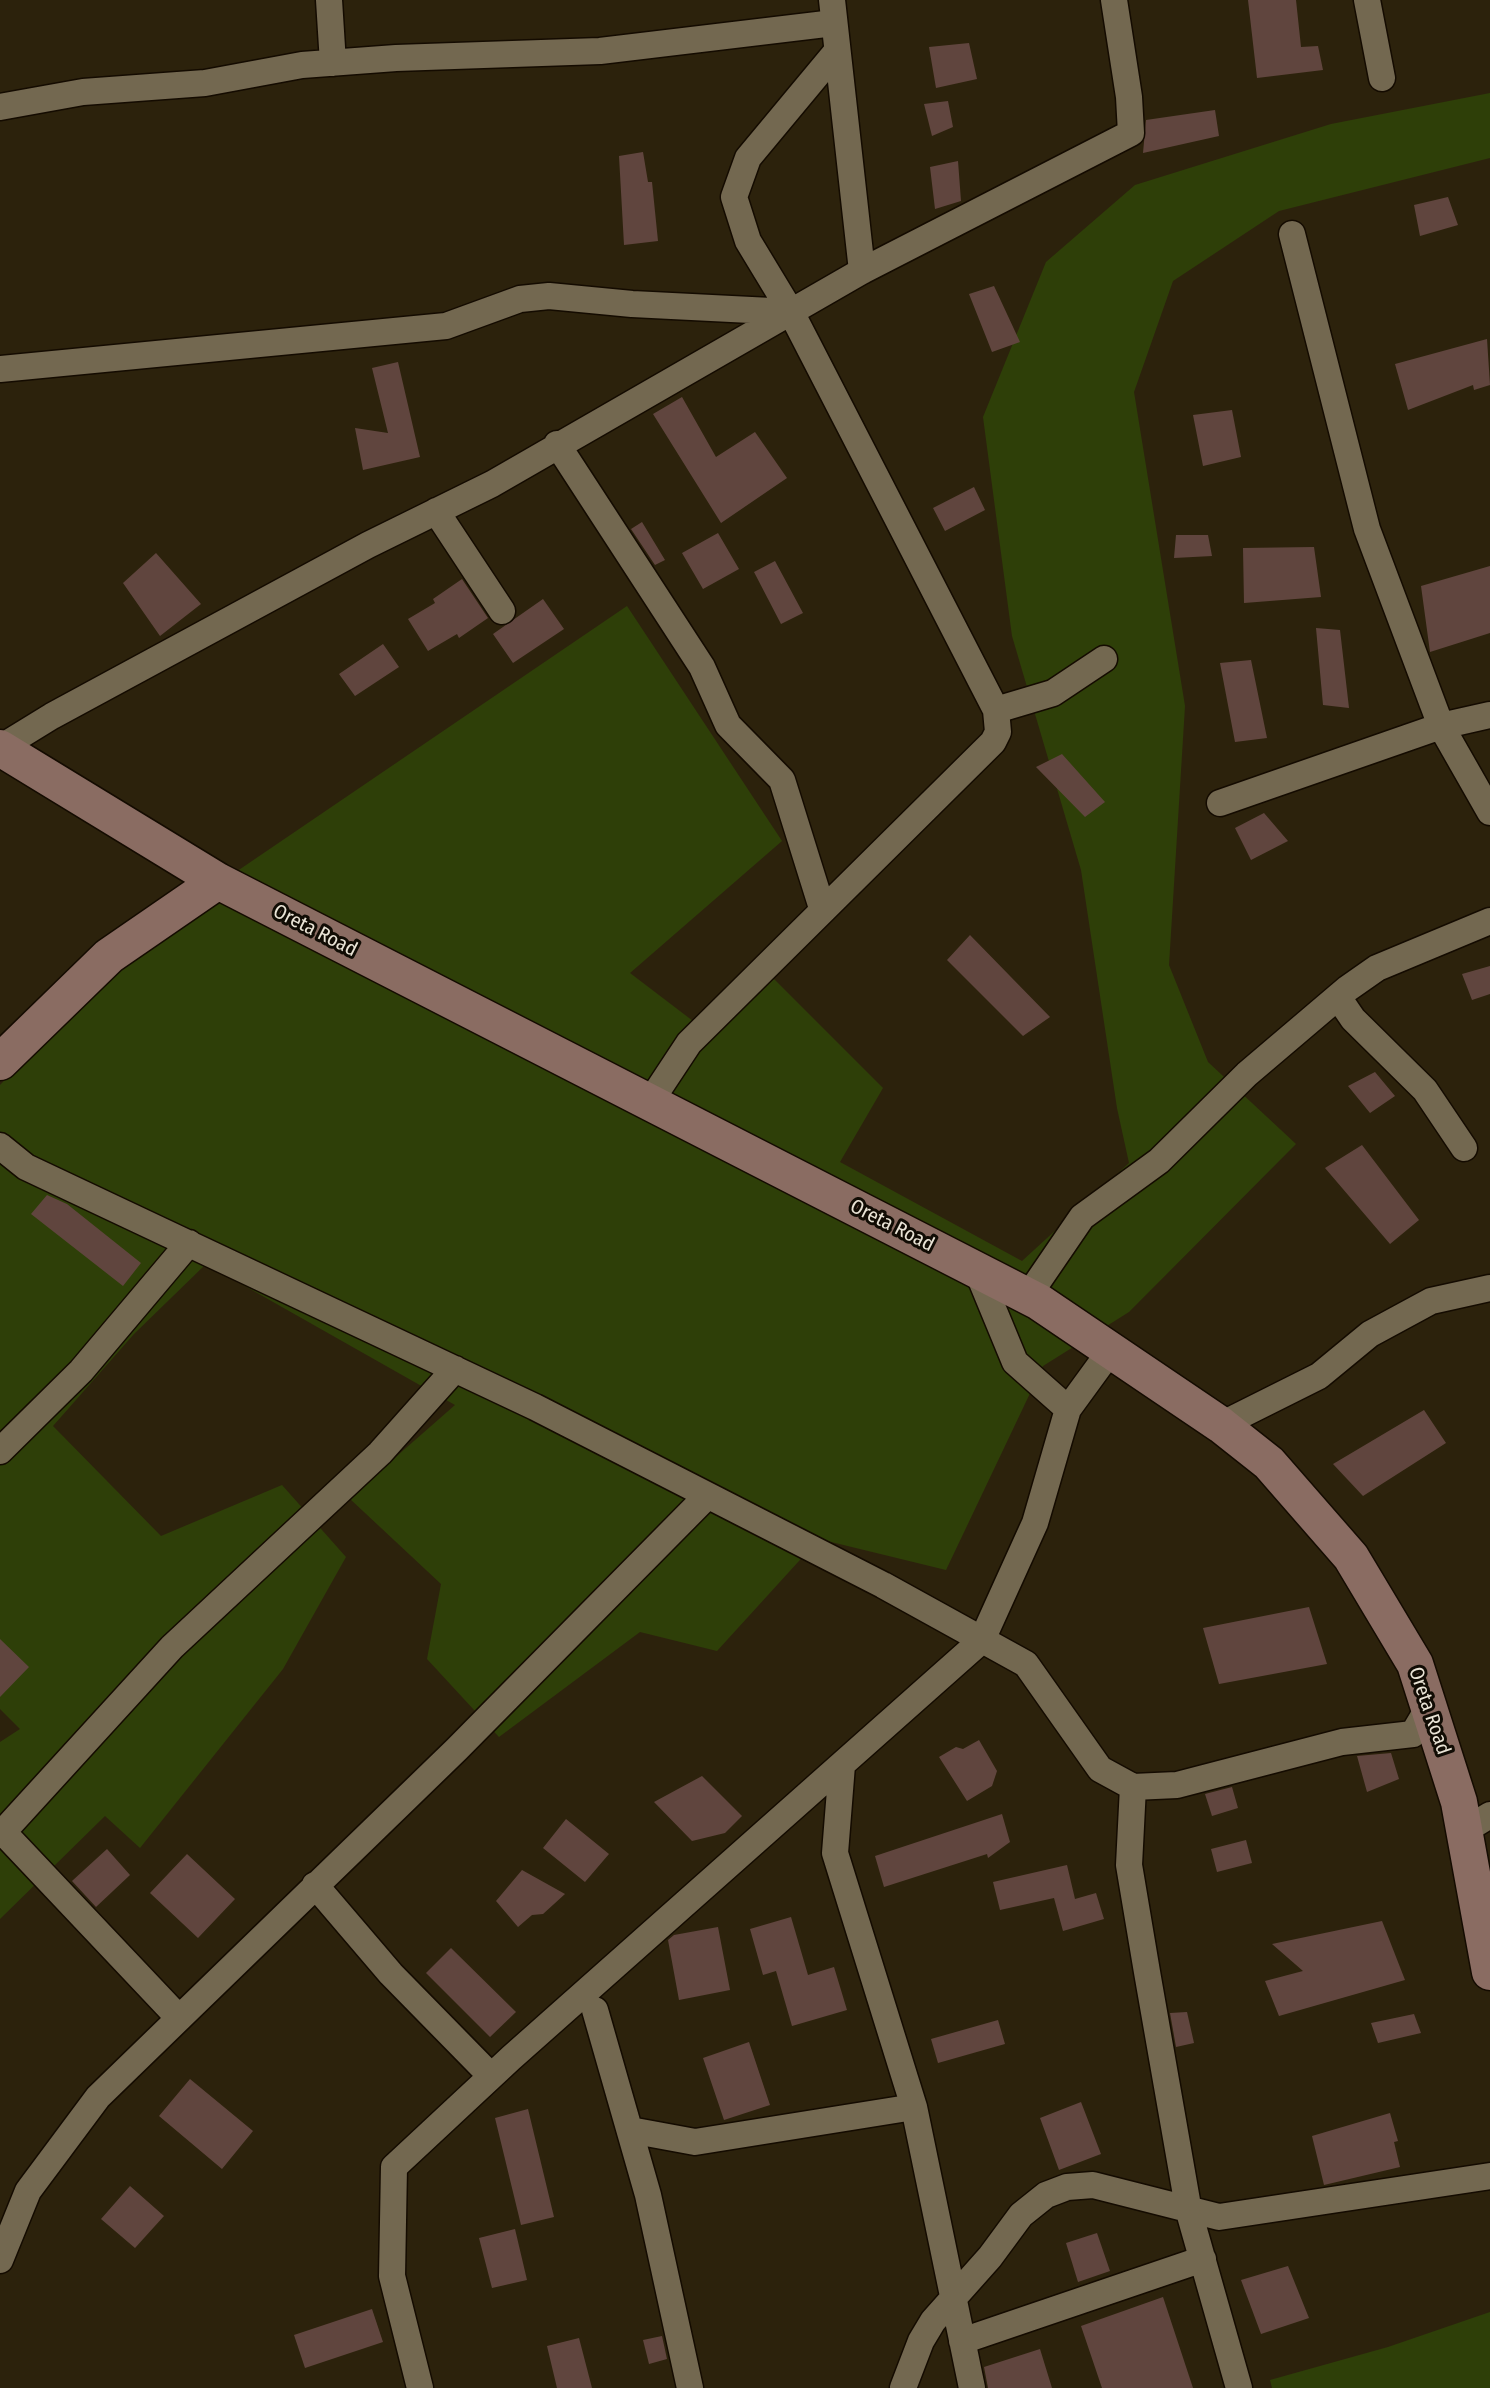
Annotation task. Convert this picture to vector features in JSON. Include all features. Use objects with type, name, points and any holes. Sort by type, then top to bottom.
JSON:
[{"type":"street","points":[[329,0],[333,63]]},
{"type":"street","points":[[0,748],[52,716],[492,484],[862,271],[1131,133],[1129,97],[1114,0]]},
{"type":"street","points":[[1367,0],[1382,78]]},
{"type":"street","points":[[0,107],[83,92],[205,83],[333,63],[600,51],[833,11],[862,271]]},
{"type":"street","points":[[650,1102],[689,1043],[993,742],[998,732],[996,710],[791,312],[748,241],[734,197],[748,158],[837,51]]},
{"type":"street","points":[[1292,234],[1367,529],[1441,726],[1490,812]]},
{"type":"street","points":[[0,369],[446,326],[520,299],[549,296],[632,304],[791,312]]},
{"type":"street","points":[[557,444],[702,667],[728,725],[782,780],[822,908]]},
{"type":"street","points":[[436,511],[502,611]]},
{"type":"street","points":[[996,710],[1053,693],[1104,659]]},
{"type":"street","points":[[1220,803],[1441,726],[1490,715]]},
{"type":"street","name":"Oreta Road","points":[[0,748],[218,881],[1028,1296],[1221,1425],[1269,1463],[1351,1557],[1415,1664],[1459,1802],[1477,1823],[1490,1972]]},
{"type":"street","points":[[0,1062],[109,956],[218,881]]},
{"type":"street","points":[[1028,1296],[1082,1217],[1159,1161],[1247,1074],[1338,997],[1377,968],[1490,921]]},
{"type":"street","points":[[1338,997],[1353,1019],[1425,1090],[1464,1148]]},
{"type":"street","points":[[0,1146],[26,1167],[455,1369],[883,1585],[1026,1664],[1100,1769],[1133,1787],[1177,1785],[1342,1742],[1413,1734],[1429,1707]]},
{"type":"street","points":[[0,1451],[81,1371],[189,1243]]},
{"type":"street","points":[[977,1270],[1015,1362],[1068,1409]]},
{"type":"street","points":[[1221,1425],[1319,1376],[1370,1334],[1431,1301],[1490,1288]]},
{"type":"street","points":[[420,2388],[392,2276],[394,2167],[491,2076],[982,1640],[1035,1523],[1068,1409],[1111,1350]]},
{"type":"street","points":[[178,2017],[1,1833],[172,1647],[292,1531],[380,1453],[455,1369]]},
{"type":"street","points":[[0,2260],[28,2191],[98,2097],[457,1749],[707,1496]]},
{"type":"street","points":[[842,1765],[835,1853],[914,2107],[972,2388]]},
{"type":"street","points":[[1133,1787],[1129,1865],[1189,2212],[1239,2388]]},
{"type":"street","points":[[315,1885],[391,1974],[491,2076]]},
{"type":"street","points":[[595,2010],[648,2195],[690,2388]]},
{"type":"street","points":[[630,2130],[695,2142],[914,2107]]},
{"type":"street","points":[[903,2388],[921,2341],[952,2299],[990,2257],[1021,2215],[1046,2195],[1067,2187],[1093,2185],[1189,2212],[1219,2217],[1490,2176]]},
{"type":"street","points":[[962,2341],[1203,2259]]},
{"type":"green space","points":[[1490,93],[1490,158],[1279,211],[1173,281],[1134,392],[1185,706],[1169,965],[1208,1062],[1296,1144],[1129,1312],[1043,1366],[946,1570],[819,1539],[717,1651],[640,1632],[499,1737],[427,1659],[441,1584],[349,1498],[455,1405],[206,1264],[134,1334],[53,1426],[161,1536],[282,1485],[346,1557],[283,1669],[140,1848],[105,1816],[0,1919],[0,1742],[20,1729],[0,1709],[0,1085],[152,929],[627,606],[782,841],[630,973],[714,1037],[771,976],[883,1088],[840,1162],[1022,1261],[1129,1163],[1117,1108],[1081,870],[1012,636],[983,417],[1046,262],[1135,185],[1331,124]]},
{"type":"green space","points":[[1490,2312],[1490,2388],[1272,2388],[1270,2380],[1388,2347]]},
{"type":"building","points":[[1248,0],[1296,0],[1301,47],[1318,46],[1323,70],[1257,78]]},
{"type":"building","points":[[969,43],[977,79],[936,88],[929,47]]},
{"type":"building","points":[[948,101],[953,127],[932,136],[924,104]]},
{"type":"building","points":[[1215,110],[1219,136],[1143,153],[1146,120]]},
{"type":"building","points":[[643,152],[648,182],[652,182],[658,241],[624,245],[619,156]]},
{"type":"building","points":[[958,161],[961,201],[935,209],[930,167]]},
{"type":"building","points":[[1448,197],[1458,225],[1420,236],[1414,205]]},
{"type":"building","points":[[994,286],[1020,342],[992,352],[969,294]]},
{"type":"building","points":[[1487,339],[1490,385],[1474,390],[1473,385],[1408,410],[1395,364]]},
{"type":"building","points":[[398,362],[420,457],[363,470],[355,428],[388,433],[372,368]]},
{"type":"building","points":[[682,397],[716,457],[755,432],[787,478],[721,523],[653,414]]},
{"type":"building","points":[[1232,410],[1241,457],[1203,466],[1193,415]]},
{"type":"building","points":[[974,487],[985,510],[945,531],[933,508]]},
{"type":"building","points":[[642,522],[665,560],[655,565],[631,529]]},
{"type":"building","points":[[718,533],[739,569],[703,589],[682,553]]},
{"type":"building","points":[[1176,535],[1208,535],[1212,556],[1174,558]]},
{"type":"building","points":[[1314,547],[1321,597],[1244,603],[1243,548]]},
{"type":"building","points":[[156,553],[201,604],[160,636],[123,583]]},
{"type":"building","points":[[775,561],[803,613],[781,624],[754,572]]},
{"type":"building","points":[[1490,566],[1490,633],[1430,652],[1421,586]]},
{"type":"building","points":[[462,579],[488,618],[459,638],[457,634],[428,651],[408,619],[435,603],[433,599]]},
{"type":"building","points":[[543,599],[564,629],[513,663],[493,634]]},
{"type":"building","points":[[1316,628],[1340,630],[1349,708],[1323,705]]},
{"type":"building","points":[[383,644],[399,667],[355,696],[339,674]]},
{"type":"building","points":[[1251,660],[1267,738],[1235,742],[1220,663]]},
{"type":"building","points":[[1062,754],[1105,802],[1085,817],[1036,767]]},
{"type":"building","points":[[1264,813],[1288,841],[1251,860],[1235,828]]},
{"type":"building","points":[[970,935],[1050,1017],[1023,1036],[947,960]]},
{"type":"building","points":[[1490,966],[1490,994],[1472,1000],[1462,974]]},
{"type":"building","points":[[1375,1072],[1395,1096],[1370,1113],[1348,1086]]},
{"type":"building","points":[[1362,1145],[1419,1220],[1390,1244],[1325,1168]]},
{"type":"building","points":[[47,1195],[67,1204],[141,1263],[123,1286],[31,1214]]},
{"type":"building","points":[[1424,1410],[1446,1443],[1363,1496],[1333,1464]]},
{"type":"building","points":[[1309,1607],[1327,1664],[1219,1684],[1203,1628]]},
{"type":"building","points":[[0,1639],[29,1667],[0,1697]]},
{"type":"building","points":[[979,1740],[997,1771],[992,1786],[967,1801],[939,1757],[956,1747],[963,1749]]},
{"type":"building","points":[[1391,1753],[1399,1779],[1367,1792],[1357,1756]]},
{"type":"building","points":[[702,1776],[742,1816],[725,1833],[692,1841],[654,1802]]},
{"type":"building","points":[[1232,1787],[1238,1808],[1212,1816],[1205,1794]]},
{"type":"building","points":[[1002,1814],[1010,1842],[988,1858],[987,1854],[884,1887],[875,1856]]},
{"type":"building","points":[[566,1819],[609,1854],[585,1882],[543,1848]]},
{"type":"building","points":[[1246,1840],[1252,1863],[1217,1872],[1211,1849]]},
{"type":"building","points":[[107,1849],[130,1875],[96,1907],[72,1881]]},
{"type":"building","points":[[187,1854],[235,1899],[198,1938],[150,1893]]},
{"type":"building","points":[[1067,1865],[1075,1899],[1096,1893],[1104,1919],[1063,1931],[1054,1898],[1000,1910],[993,1882]]},
{"type":"building","points":[[522,1870],[565,1894],[543,1914],[532,1915],[518,1927],[496,1901]]},
{"type":"building","points":[[791,1917],[808,1975],[834,1967],[847,2010],[792,2026],[776,1971],[763,1975],[750,1929]]},
{"type":"building","points":[[1382,1921],[1405,1980],[1279,2016],[1265,1981],[1303,1971],[1272,1944]]},
{"type":"building","points":[[718,1927],[730,1990],[679,2000],[668,1940],[674,1935]]},
{"type":"building","points":[[451,1948],[516,2012],[490,2037],[426,1973]]},
{"type":"building","points":[[1187,2012],[1194,2043],[1176,2047],[1170,2013]]},
{"type":"building","points":[[1414,2014],[1421,2033],[1378,2043],[1371,2023]]},
{"type":"building","points":[[998,2020],[1005,2044],[938,2063],[931,2039]]},
{"type":"building","points":[[749,2042],[770,2105],[724,2120],[703,2058]]},
{"type":"building","points":[[190,2079],[253,2131],[222,2169],[159,2116]]},
{"type":"building","points":[[1081,2102],[1101,2154],[1059,2170],[1040,2118]]},
{"type":"building","points":[[528,2109],[554,2217],[521,2225],[495,2118]]},
{"type":"building","points":[[1390,2113],[1398,2141],[1394,2142],[1400,2167],[1324,2185],[1312,2136]]},
{"type":"building","points":[[130,2186],[164,2216],[135,2248],[101,2219]]},
{"type":"building","points":[[515,2229],[527,2280],[492,2288],[479,2238]]},
{"type":"building","points":[[1097,2233],[1110,2271],[1078,2282],[1066,2243]]},
{"type":"building","points":[[1288,2266],[1309,2318],[1261,2334],[1241,2280]]},
{"type":"building","points":[[1163,2297],[1193,2388],[1102,2388],[1081,2326]]},
{"type":"building","points":[[372,2309],[383,2342],[305,2368],[294,2335]]},
{"type":"building","points":[[662,2336],[667,2359],[649,2364],[643,2340]]},
{"type":"building","points":[[579,2338],[592,2388],[557,2388],[547,2346]]},
{"type":"building","points":[[1040,2349],[1052,2388],[988,2388],[984,2367]]}]
